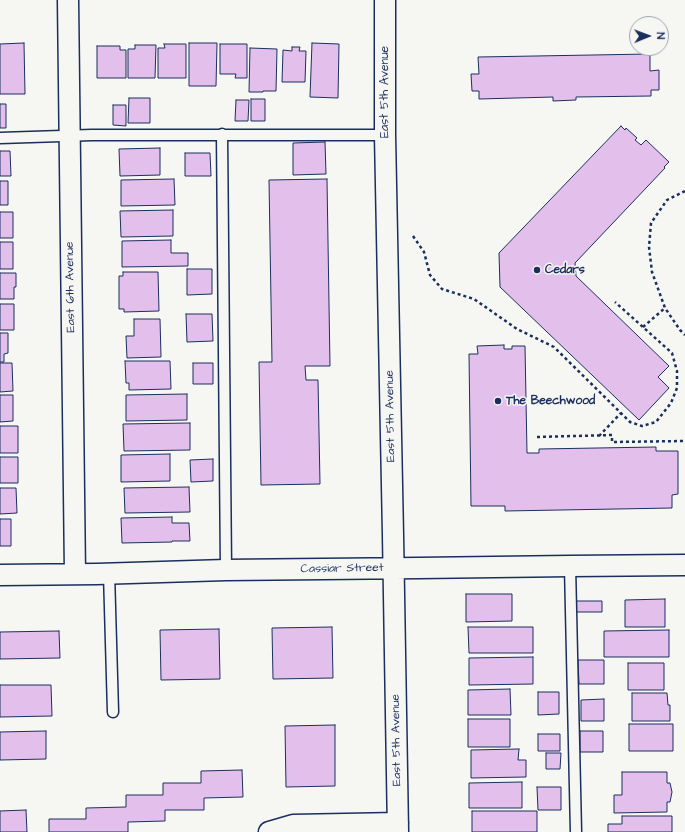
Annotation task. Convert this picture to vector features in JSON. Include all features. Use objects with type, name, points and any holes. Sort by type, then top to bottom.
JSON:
[{"type":"street","name":"East 6th Avenue","points":[[68,0],[75,574]]},
{"type":"street","name":"East 5th Avenue","points":[[386,0],[385,134],[398,827]]},
{"type":"street","name":"Cassiar Street","points":[[0,574],[685,565]]},
{"type":"street","points":[[270,832],[293,826],[398,827]]},
{"type":"lane","points":[[222,134],[226,570]]},
{"type":"lane","points":[[0,138],[99,135],[385,134]]},
{"type":"lane","points":[[570,566],[576,832]]},
{"type":"lane","points":[[110,573],[113,712]]},
{"type":"path","points":[[685,191],[667,200],[651,223],[649,247],[652,272],[665,308],[685,335]]},
{"type":"path","points":[[413,236],[424,252],[430,275],[442,289],[474,299],[517,329],[554,347],[630,422],[642,426],[656,422],[671,402],[677,388],[677,371],[672,353],[615,302]]},
{"type":"path","points":[[643,327],[665,308]]},
{"type":"path","points":[[599,436],[621,413]]},
{"type":"path","points":[[537,437],[612,435],[612,442],[685,441]]},
{"type":"building","points":[[24,43],[25,94],[0,94],[0,44]]},
{"type":"building","points":[[189,43],[217,43],[216,86],[189,86]]},
{"type":"building","points":[[312,43],[339,44],[338,98],[310,97]]},
{"type":"building","points":[[164,44],[186,44],[186,78],[158,78],[158,48],[165,48]]},
{"type":"building","points":[[220,44],[247,44],[247,78],[235,78],[236,74],[220,74]]},
{"type":"building","points":[[135,45],[156,45],[155,78],[128,78],[128,49],[135,49]]},
{"type":"building","points":[[97,46],[120,46],[120,50],[126,50],[126,78],[97,78]]},
{"type":"building","points":[[292,47],[300,47],[299,51],[306,51],[305,82],[282,82],[283,50],[292,51]]},
{"type":"building","points":[[250,48],[277,49],[276,91],[249,92]]},
{"type":"building","points":[[629,54],[629,56],[650,56],[650,71],[659,70],[659,90],[651,90],[651,96],[576,97],[576,100],[553,101],[553,97],[479,99],[479,91],[472,91],[471,74],[479,74],[478,57]]},
{"type":"building","points":[[129,98],[150,98],[150,123],[128,123]]},
{"type":"building","points":[[251,99],[265,99],[265,121],[251,121]]},
{"type":"building","points":[[236,100],[249,100],[248,121],[235,121]]},
{"type":"building","points":[[0,104],[6,104],[6,128],[0,128]]},
{"type":"building","points":[[113,105],[126,105],[126,126],[113,125]]},
{"type":"building","name":"Cedars","points":[[621,126],[625,130],[626,128],[637,138],[635,140],[641,145],[646,140],[669,162],[575,263],[576,276],[669,366],[658,377],[669,388],[639,420],[500,287],[499,253]]},
{"type":"building","points":[[325,142],[326,174],[293,175],[293,143]]},
{"type":"building","points":[[160,148],[160,175],[120,176],[119,149]]},
{"type":"building","points":[[0,151],[10,151],[11,176],[0,176]]},
{"type":"building","points":[[185,153],[210,153],[211,176],[185,176]]},
{"type":"building","points":[[174,179],[175,205],[121,206],[121,180]]},
{"type":"building","points":[[327,179],[330,366],[305,366],[306,380],[318,380],[320,484],[261,485],[259,362],[272,362],[269,180]]},
{"type":"building","points":[[0,181],[8,181],[8,205],[0,205]]},
{"type":"building","points":[[173,210],[173,236],[121,237],[120,211]]},
{"type":"building","points":[[0,212],[13,212],[13,238],[0,238]]},
{"type":"building","points":[[171,240],[171,253],[188,253],[188,266],[122,267],[122,241]]},
{"type":"building","points":[[0,242],[13,242],[13,269],[0,269]]},
{"type":"building","points":[[187,269],[212,269],[212,294],[187,295]]},
{"type":"building","points":[[123,272],[158,272],[159,311],[124,312],[124,309],[119,309],[119,276],[123,276]]},
{"type":"building","points":[[0,273],[16,273],[14,299],[0,299]]},
{"type":"building","points":[[0,304],[14,304],[14,330],[0,330]]},
{"type":"building","points":[[186,314],[212,314],[213,341],[187,342]]},
{"type":"building","points":[[134,319],[160,319],[161,357],[127,358],[126,336],[134,336]]},
{"type":"building","points":[[0,333],[8,333],[8,353],[4,354],[4,362],[0,362]]},
{"type":"building","name":"The Beechwood","points":[[504,345],[504,349],[512,349],[512,346],[525,346],[527,453],[539,453],[539,449],[656,447],[656,451],[678,451],[678,494],[672,495],[672,508],[505,511],[505,506],[471,506],[469,354],[478,354],[477,346]]},
{"type":"building","points":[[125,361],[170,361],[171,389],[129,390],[129,383],[126,383]]},
{"type":"building","points":[[0,363],[12,363],[13,391],[0,392]]},
{"type":"building","points":[[193,363],[213,363],[213,384],[193,384]]},
{"type":"building","points":[[187,394],[187,420],[126,421],[126,395]]},
{"type":"building","points":[[0,395],[13,395],[13,421],[0,422]]},
{"type":"building","points":[[190,423],[190,450],[124,451],[123,424]]},
{"type":"building","points":[[0,426],[18,426],[18,453],[0,453]]},
{"type":"building","points":[[170,454],[170,481],[121,482],[121,455]]},
{"type":"building","points":[[0,457],[18,457],[18,483],[0,483]]},
{"type":"building","points":[[213,459],[213,481],[191,482],[190,460]]},
{"type":"building","points":[[189,487],[190,512],[125,513],[124,488]]},
{"type":"building","points":[[0,488],[16,488],[17,513],[0,514]]},
{"type":"building","points":[[172,517],[172,523],[189,523],[190,541],[122,543],[121,518]]},
{"type":"building","points":[[0,519],[11,519],[11,546],[0,546]]},
{"type":"building","points":[[466,594],[512,594],[512,621],[466,622]]},
{"type":"building","points":[[665,599],[665,627],[625,627],[625,600]]},
{"type":"building","points":[[575,601],[602,601],[602,612],[575,612]]},
{"type":"building","points":[[332,627],[333,678],[273,679],[272,628]]},
{"type":"building","points":[[468,627],[533,627],[533,653],[469,653]]},
{"type":"building","points":[[219,629],[220,679],[161,680],[160,630]]},
{"type":"building","points":[[669,630],[669,657],[604,657],[604,631]]},
{"type":"building","points":[[59,631],[60,658],[0,659],[0,632]]},
{"type":"building","points":[[533,657],[533,684],[469,685],[469,658]]},
{"type":"building","points":[[578,660],[604,660],[604,684],[579,684]]},
{"type":"building","points":[[628,663],[664,663],[664,690],[628,690]]},
{"type":"building","points":[[0,685],[51,685],[52,716],[0,717]]},
{"type":"building","points":[[510,689],[511,715],[468,715],[468,690]]},
{"type":"building","points":[[538,692],[559,692],[559,714],[538,715]]},
{"type":"building","points":[[632,693],[667,693],[668,705],[670,705],[670,721],[632,721]]},
{"type":"building","points":[[604,699],[604,721],[581,721],[581,700]]},
{"type":"building","points":[[468,719],[510,719],[510,747],[468,747]]},
{"type":"building","points":[[629,724],[673,724],[673,751],[629,751]]},
{"type":"building","points":[[335,725],[335,786],[286,787],[285,726]]},
{"type":"building","points":[[46,731],[46,759],[0,760],[0,732]]},
{"type":"building","points":[[580,731],[603,731],[603,752],[580,752]]},
{"type":"building","points":[[538,734],[560,734],[560,751],[538,751]]},
{"type":"building","points":[[519,749],[518,760],[526,760],[526,777],[471,778],[471,750]]},
{"type":"building","points":[[546,753],[561,753],[560,769],[546,769]]},
{"type":"building","points":[[242,770],[243,797],[204,798],[204,810],[165,810],[165,821],[128,822],[128,832],[49,832],[49,819],[86,819],[86,808],[126,807],[126,795],[163,795],[163,783],[201,783],[201,771]]},
{"type":"building","points":[[622,772],[667,772],[667,783],[670,783],[672,792],[670,802],[667,802],[667,812],[614,813],[614,795],[622,795]]},
{"type":"building","points":[[522,782],[522,808],[469,808],[469,783]]},
{"type":"building","points":[[537,787],[561,787],[561,810],[538,810]]},
{"type":"building","points":[[26,810],[27,832],[0,832],[0,811]]},
{"type":"building","points":[[472,811],[537,811],[537,832],[472,832]]},
{"type":"building","points":[[622,816],[672,816],[672,832],[608,832],[608,824],[622,824]]},
{"type":"place","name":"Cedars","points":[[537,270]]},
{"type":"place","name":"The Beechwood","points":[[498,401]]}]
